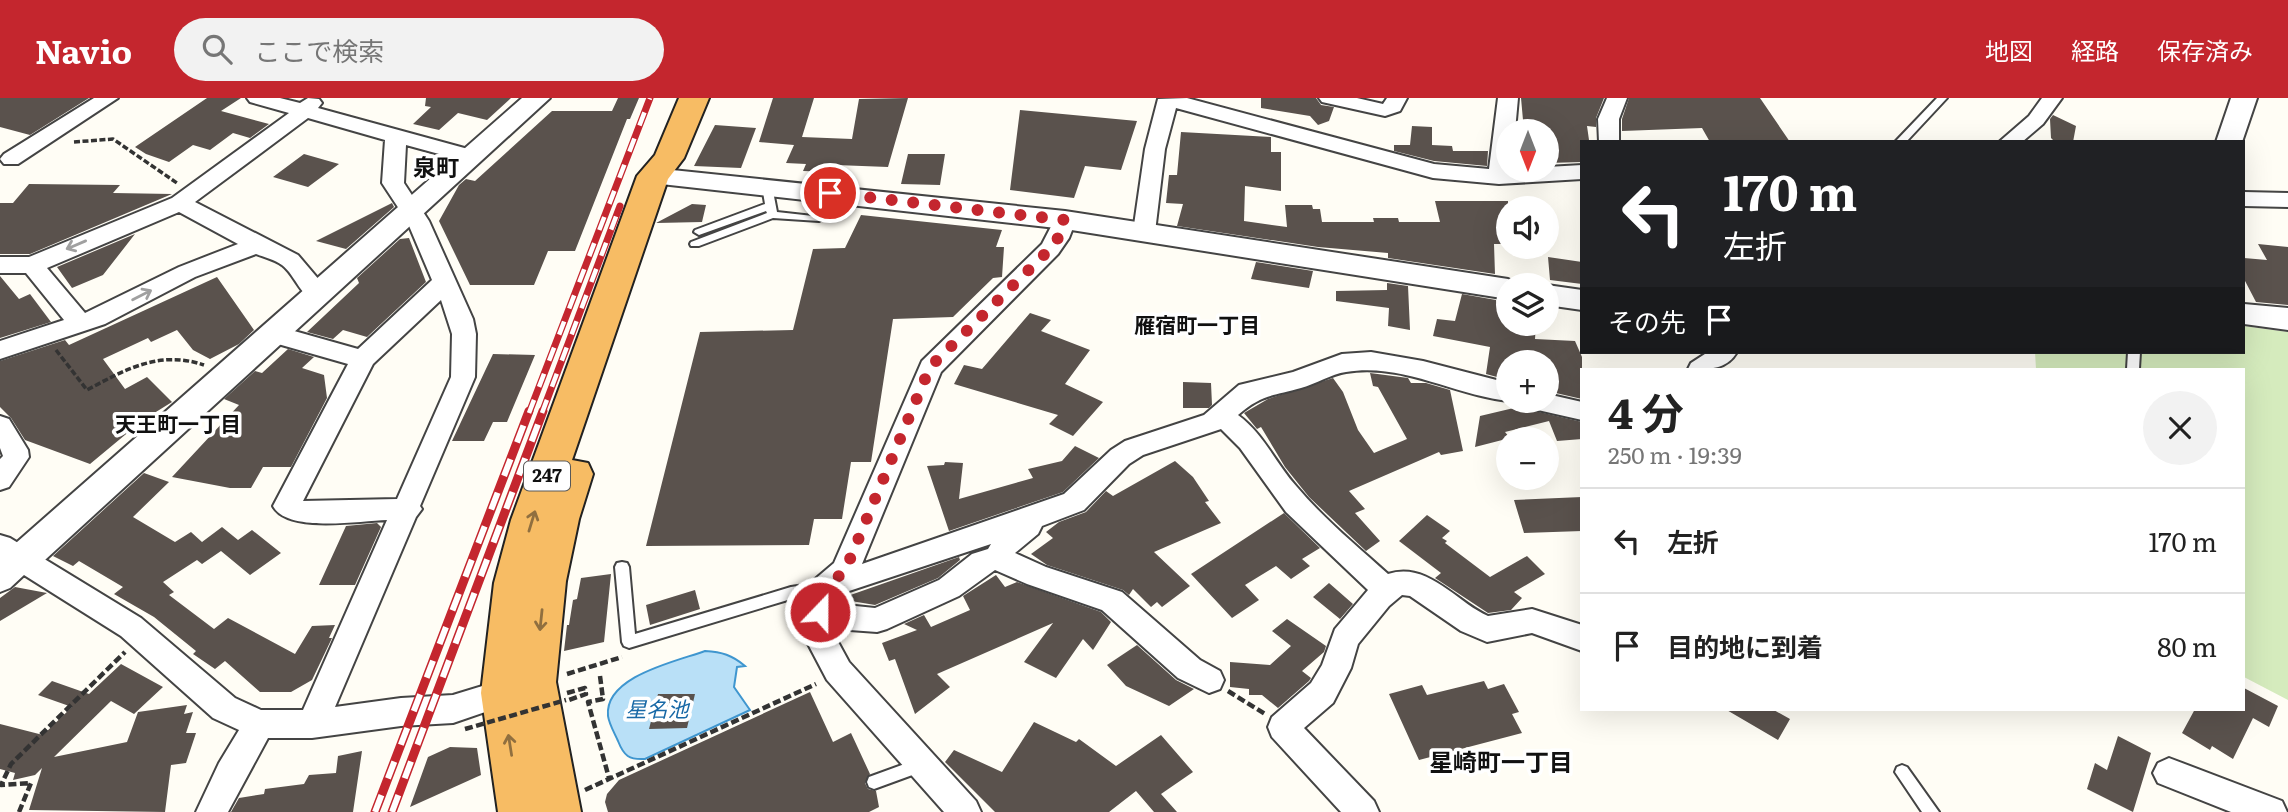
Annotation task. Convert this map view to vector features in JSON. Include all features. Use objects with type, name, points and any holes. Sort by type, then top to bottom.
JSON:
[{"type":"highway","name":"247","points":[[522,812],[540,693],[545,581],[559,519],[666,170],[694,98]]},
{"type":"highway","name":"247","points":[[540,693],[565,804]]},
{"type":"street","points":[[4,162],[108,98]]},
{"type":"street","points":[[257,98],[310,105],[396,137],[472,157]]},
{"type":"street","points":[[537,98],[227,375],[7,562],[142,635],[224,708],[259,724],[312,724],[401,712],[453,709],[540,693]]},
{"type":"street","points":[[1144,232],[1155,149],[1168,98],[1433,171],[1496,177]]},
{"type":"street","points":[[1329,98],[1385,110],[1393,107],[1398,98]]},
{"type":"street","points":[[1506,119],[1508,98]]},
{"type":"street","points":[[1608,140],[1606,131],[1609,113],[1617,98]]},
{"type":"street","points":[[2011,140],[2036,120],[2052,98]]},
{"type":"street","points":[[2230,140],[2244,98]]},
{"type":"street","points":[[0,265],[32,265],[184,199],[310,105]]},
{"type":"street","points":[[312,724],[408,509],[463,377],[464,334],[461,319],[412,210],[393,183],[396,137]]},
{"type":"street","points":[[666,170],[770,202],[856,196],[1065,220],[1496,287]]},
{"type":"street","points":[[1559,173],[1580,172]]},
{"type":"street","points":[[184,199],[188,205],[246,241],[290,260],[318,294]]},
{"type":"street","points":[[2245,200],[2288,200]]},
{"type":"street","points":[[965,812],[838,671],[822,642],[822,600],[845,571],[930,367],[1050,249],[1065,220]]},
{"type":"street","points":[[0,350],[80,324],[187,272],[257,245]]},
{"type":"street","points":[[32,265],[80,324]]},
{"type":"street","points":[[408,509],[298,512],[287,506],[363,359],[445,282]]},
{"type":"street","points":[[1559,297],[1580,300]]},
{"type":"street","points":[[2245,314],[2288,320]]},
{"type":"street","points":[[273,334],[363,359]]},
{"type":"street","points":[[1701,368],[1722,354]]},
{"type":"street","points":[[822,600],[1074,502],[1120,457],[1134,448],[1184,434],[1221,417],[1248,392],[1298,380],[1342,363],[1355,361],[1423,370],[1496,388]]},
{"type":"street","points":[[1559,406],[1580,411]]},
{"type":"street","points":[[1221,417],[1233,424],[1250,442],[1285,492],[1387,590]]},
{"type":"street","points":[[0,426],[15,450],[16,457],[0,480]]},
{"type":"street","points":[[997,558],[1004,546],[1040,516]]},
{"type":"street","points":[[822,600],[846,619],[877,620],[949,588],[982,562],[997,558],[1037,576],[1112,601],[1189,669],[1209,680]]},
{"type":"street","points":[[1363,812],[1283,727],[1322,693],[1336,668],[1345,638],[1387,590],[1396,583],[1416,584],[1471,622],[1487,629],[1532,621],[1580,637]]},
{"type":"street","points":[[212,812],[230,773],[259,724]]},
{"type":"street","points":[[2169,773],[2271,812]]},
{"type":"lane","points":[[1902,140],[1942,98]]},
{"type":"lane","points":[[699,232],[770,202]]},
{"type":"lane","points":[[695,244],[770,202]]},
{"type":"lane","points":[[622,567],[629,642],[791,593],[822,600]]},
{"type":"lane","points":[[874,782],[921,765]]},
{"type":"lane","points":[[1902,772],[1931,812]]},
{"type":"path","points":[[68,143],[113,139],[170,177],[184,199]]},
{"type":"path","points":[[46,336],[87,390],[139,363],[165,357],[190,359],[227,375]]},
{"type":"path","points":[[19,812],[31,783],[1,785],[11,764],[142,635]]},
{"type":"path","points":[[588,702],[603,698],[600,676]]},
{"type":"path","points":[[1209,680],[1241,697],[1283,727]]},
{"type":"path","points":[[565,804],[609,778],[816,684]]},
{"type":"path","points":[[465,729],[540,693],[586,694],[609,778]]},
{"type":"green space","points":[[2245,326],[2288,332],[2288,700],[2245,678],[2245,368],[2036,368],[2035,354],[2245,354]]},
{"type":"water","name":"星名池","points":[[705,651],[726,655],[745,666],[737,667],[734,687],[750,710],[645,759],[635,759],[625,754],[608,716],[610,702],[618,690],[645,672]]},
{"type":"building","points":[[0,98],[89,98],[30,135],[0,127]]},
{"type":"building","points":[[207,98],[241,98],[221,111],[269,124],[250,138],[233,133],[210,150],[193,145],[169,162],[135,147]]},
{"type":"building","points":[[426,98],[511,98],[487,120],[458,113],[439,130],[413,124],[431,107],[425,106]]},
{"type":"building","points":[[618,98],[639,98],[630,119],[627,119],[575,251],[548,251],[534,285],[470,285],[439,221],[459,185],[466,179],[475,181],[552,111],[612,111]]},
{"type":"building","points":[[773,98],[814,98],[802,137],[852,139],[859,99],[908,98],[888,167],[836,165],[834,172],[803,171],[806,164],[786,163],[794,145],[759,142]]},
{"type":"building","points":[[1261,98],[1316,98],[1321,105],[1334,107],[1329,121],[1318,125],[1310,116],[1261,108]]},
{"type":"building","points":[[1521,98],[1604,98],[1596,118],[1596,127],[1587,126],[1589,140],[1580,140],[1580,162],[1559,163],[1559,119],[1523,119]]},
{"type":"building","points":[[1629,98],[1760,98],[1789,140],[1709,140],[1702,128],[1622,131],[1622,119]]},
{"type":"building","points":[[1020,110],[1137,121],[1121,170],[1085,166],[1074,198],[1010,190]]},
{"type":"building","points":[[2053,115],[2076,126],[2073,140],[2053,140],[2050,119]]},
{"type":"building","points":[[715,125],[756,128],[741,168],[694,166]]},
{"type":"building","points":[[1412,126],[1432,127],[1432,145],[1452,146],[1453,151],[1488,151],[1487,166],[1434,161],[1394,151],[1394,145],[1410,145]]},
{"type":"building","points":[[1181,132],[1271,137],[1271,152],[1281,152],[1281,191],[1245,186],[1244,221],[1287,227],[1285,205],[1312,205],[1313,209],[1320,209],[1322,222],[1374,222],[1373,218],[1398,218],[1399,222],[1440,222],[1435,201],[1496,201],[1495,274],[1388,258],[1388,253],[1318,247],[1177,226],[1183,204],[1166,203],[1169,175],[1177,175]]},
{"type":"building","points":[[304,154],[339,164],[308,187],[273,177]]},
{"type":"building","points":[[908,154],[945,154],[940,185],[901,184]]},
{"type":"building","points":[[29,184],[120,185],[113,193],[172,194],[30,254],[0,254],[0,203],[13,203]]},
{"type":"building","points":[[392,203],[394,207],[346,249],[316,241]]},
{"type":"building","points":[[692,204],[706,205],[702,222],[656,223]]},
{"type":"building","points":[[861,215],[1002,230],[996,247],[1004,247],[1002,277],[993,278],[953,317],[893,319],[871,462],[851,462],[842,519],[814,519],[809,545],[646,546],[700,332],[793,330],[813,249],[845,248]]},
{"type":"building","points":[[135,234],[103,275],[72,288],[57,267]]},
{"type":"building","points":[[409,238],[426,282],[367,337],[343,330],[333,339],[307,332],[359,283],[357,278],[400,239]]},
{"type":"building","points":[[2258,244],[2288,247],[2288,305],[2256,302],[2245,281],[2245,258],[2267,260]]},
{"type":"building","points":[[1548,259],[1580,262],[1580,284],[1559,281],[1559,273],[1549,273]]},
{"type":"building","points":[[1256,262],[1313,271],[1309,288],[1251,279]]},
{"type":"building","points":[[0,276],[19,299],[30,294],[51,322],[0,338]]},
{"type":"building","points":[[217,277],[254,330],[239,344],[210,359],[193,350],[177,330],[151,342],[148,338],[103,359],[125,389],[147,377],[172,402],[143,420],[90,464],[25,440],[11,418],[0,407],[0,361],[65,340],[69,345]]},
{"type":"building","points":[[1387,283],[1408,286],[1410,330],[1388,326],[1389,308],[1336,301],[1336,291],[1387,290]]},
{"type":"building","points":[[1462,294],[1496,300],[1496,336],[1535,336],[1535,339],[1575,341],[1582,357],[1580,399],[1559,394],[1559,350],[1496,350],[1496,377],[1486,374],[1490,347],[1433,336],[1437,319],[1455,321]]},
{"type":"building","points":[[1030,313],[1051,320],[1041,331],[1090,350],[1065,384],[1103,402],[1073,436],[1049,424],[1058,415],[954,384],[964,365],[982,369]]},
{"type":"building","points":[[288,349],[314,357],[302,368],[324,375],[327,398],[291,467],[263,467],[251,488],[230,488],[172,477],[239,405],[224,399],[255,371],[262,373]]},
{"type":"building","points":[[493,354],[535,355],[507,422],[493,422],[484,441],[452,441]]},
{"type":"building","points":[[1370,373],[1408,378],[1411,383],[1426,383],[1450,390],[1463,451],[1441,455],[1439,452],[1349,491],[1365,509],[1355,513],[1380,541],[1366,551],[1309,497],[1285,467],[1261,427],[1257,429],[1244,413],[1268,399],[1333,378],[1343,392],[1358,430],[1374,453],[1407,439],[1378,387],[1373,386]]},
{"type":"building","points":[[1183,382],[1211,383],[1212,405],[1209,408],[1183,408]]},
{"type":"building","points":[[1496,412],[1544,413],[1580,422],[1580,439],[1559,441],[1559,427],[1551,427],[1549,421],[1525,427],[1496,427],[1496,442],[1475,447],[1480,416]]},
{"type":"building","points":[[1075,446],[1099,458],[1063,492],[949,531],[927,466],[944,465],[945,462],[963,463],[959,499],[1033,478],[1028,469],[1062,461]]},
{"type":"building","points":[[1175,461],[1193,477],[1209,501],[1205,502],[1221,523],[1154,552],[1190,586],[1162,607],[1157,602],[1151,607],[1133,589],[1129,595],[1123,590],[1047,565],[1031,554],[1053,538],[1046,532],[1059,522],[1086,512],[1106,491],[1113,496]]},
{"type":"building","points":[[144,473],[169,482],[133,517],[175,542],[191,532],[202,542],[222,527],[238,540],[252,530],[281,553],[250,575],[221,551],[202,564],[197,560],[163,582],[174,592],[169,595],[214,629],[228,618],[295,654],[312,626],[335,625],[329,638],[332,638],[312,680],[291,692],[260,692],[225,661],[215,669],[193,654],[196,651],[154,617],[114,594],[123,587],[79,561],[73,566],[53,556]]},
{"type":"building","points":[[1580,497],[1580,531],[1524,533],[1514,500]]},
{"type":"building","points":[[1284,513],[1320,548],[1302,559],[1310,566],[1291,579],[1276,566],[1245,585],[1259,600],[1232,618],[1191,574]]},
{"type":"building","points":[[1427,515],[1450,531],[1442,538],[1447,541],[1445,543],[1490,577],[1527,556],[1545,574],[1514,592],[1522,598],[1511,610],[1488,613],[1435,578],[1441,573],[1399,541]]},
{"type":"building","points":[[377,523],[381,527],[355,585],[319,585],[346,526]]},
{"type":"building","points":[[959,557],[960,560],[938,578],[875,605],[839,599]]},
{"type":"building","points":[[611,574],[604,642],[564,651],[567,625],[573,600],[577,599],[581,578]]},
{"type":"building","points":[[996,575],[1005,587],[1017,582],[1101,612],[1111,622],[1093,650],[1083,639],[1056,678],[1024,662],[1053,623],[937,674],[950,687],[915,714],[895,659],[889,661],[882,643],[917,630],[904,624],[924,615],[931,627],[970,610],[963,596]]},
{"type":"building","points":[[1329,583],[1353,604],[1340,619],[1313,597]]},
{"type":"building","points":[[15,587],[47,593],[0,621],[0,598]]},
{"type":"building","points":[[695,590],[700,609],[650,625],[646,605]]},
{"type":"building","points":[[1287,619],[1326,646],[1324,652],[1302,671],[1311,678],[1309,681],[1278,708],[1262,695],[1249,695],[1249,689],[1230,687],[1230,662],[1270,665],[1291,646],[1272,631]]},
{"type":"building","points":[[1137,645],[1176,680],[1194,689],[1169,706],[1126,686],[1107,665]]},
{"type":"building","points":[[121,664],[163,687],[134,714],[111,701],[54,757],[127,742],[138,712],[187,705],[184,714],[193,712],[186,733],[196,733],[186,763],[171,765],[165,812],[29,810],[42,768],[35,775],[13,780],[15,773],[0,769],[0,724],[43,735],[72,707],[38,695],[52,681],[89,694]]},
{"type":"building","points":[[1484,681],[1488,689],[1504,684],[1519,712],[1512,714],[1522,733],[1419,760],[1389,694],[1422,685],[1427,695]]},
{"type":"building","points":[[2245,689],[2278,706],[2269,727],[2253,718],[2233,759],[2212,746],[2210,750],[2182,733],[2194,711],[2245,711]]},
{"type":"building","points":[[810,692],[833,742],[851,733],[870,774],[865,783],[868,789],[876,791],[879,807],[869,812],[608,812],[605,802],[607,794],[619,780]]},
{"type":"building","points":[[658,694],[695,694],[687,728],[649,729]]},
{"type":"building","points":[[1728,711],[1776,711],[1790,719],[1778,740]]},
{"type":"building","points":[[1034,722],[1076,742],[1079,739],[1116,766],[1161,735],[1193,772],[1161,794],[1177,812],[1154,812],[1136,791],[1109,812],[995,812],[945,762],[954,750],[1002,772]]},
{"type":"building","points":[[2118,736],[2151,753],[2133,812],[2087,789],[2095,763],[2107,770]]},
{"type":"building","points":[[450,747],[477,748],[481,775],[410,807],[428,757]]},
{"type":"building","points":[[362,751],[353,812],[231,812],[239,798],[264,794],[265,789],[304,784],[309,775],[336,773],[338,756]]},
{"type":"railway","points":[[529,413],[650,98]]},
{"type":"railway","points":[[542,413],[620,206]]},
{"type":"railway","points":[[375,812],[529,411]]},
{"type":"railway","points":[[392,812],[543,411]]},
{"type":"district","name":"泉町","points":[[436,168]]},
{"type":"district","name":"雁宿町一丁目","points":[[1197,326]]},
{"type":"district","name":"天王町一丁目","points":[[178,425]]},
{"type":"district","name":"星崎町一丁目","points":[[1501,763]]},
{"type":"route","points":[[820,612],[824,588],[845,571],[930,367],[1050,249],[1065,220],[830,193]]}]
